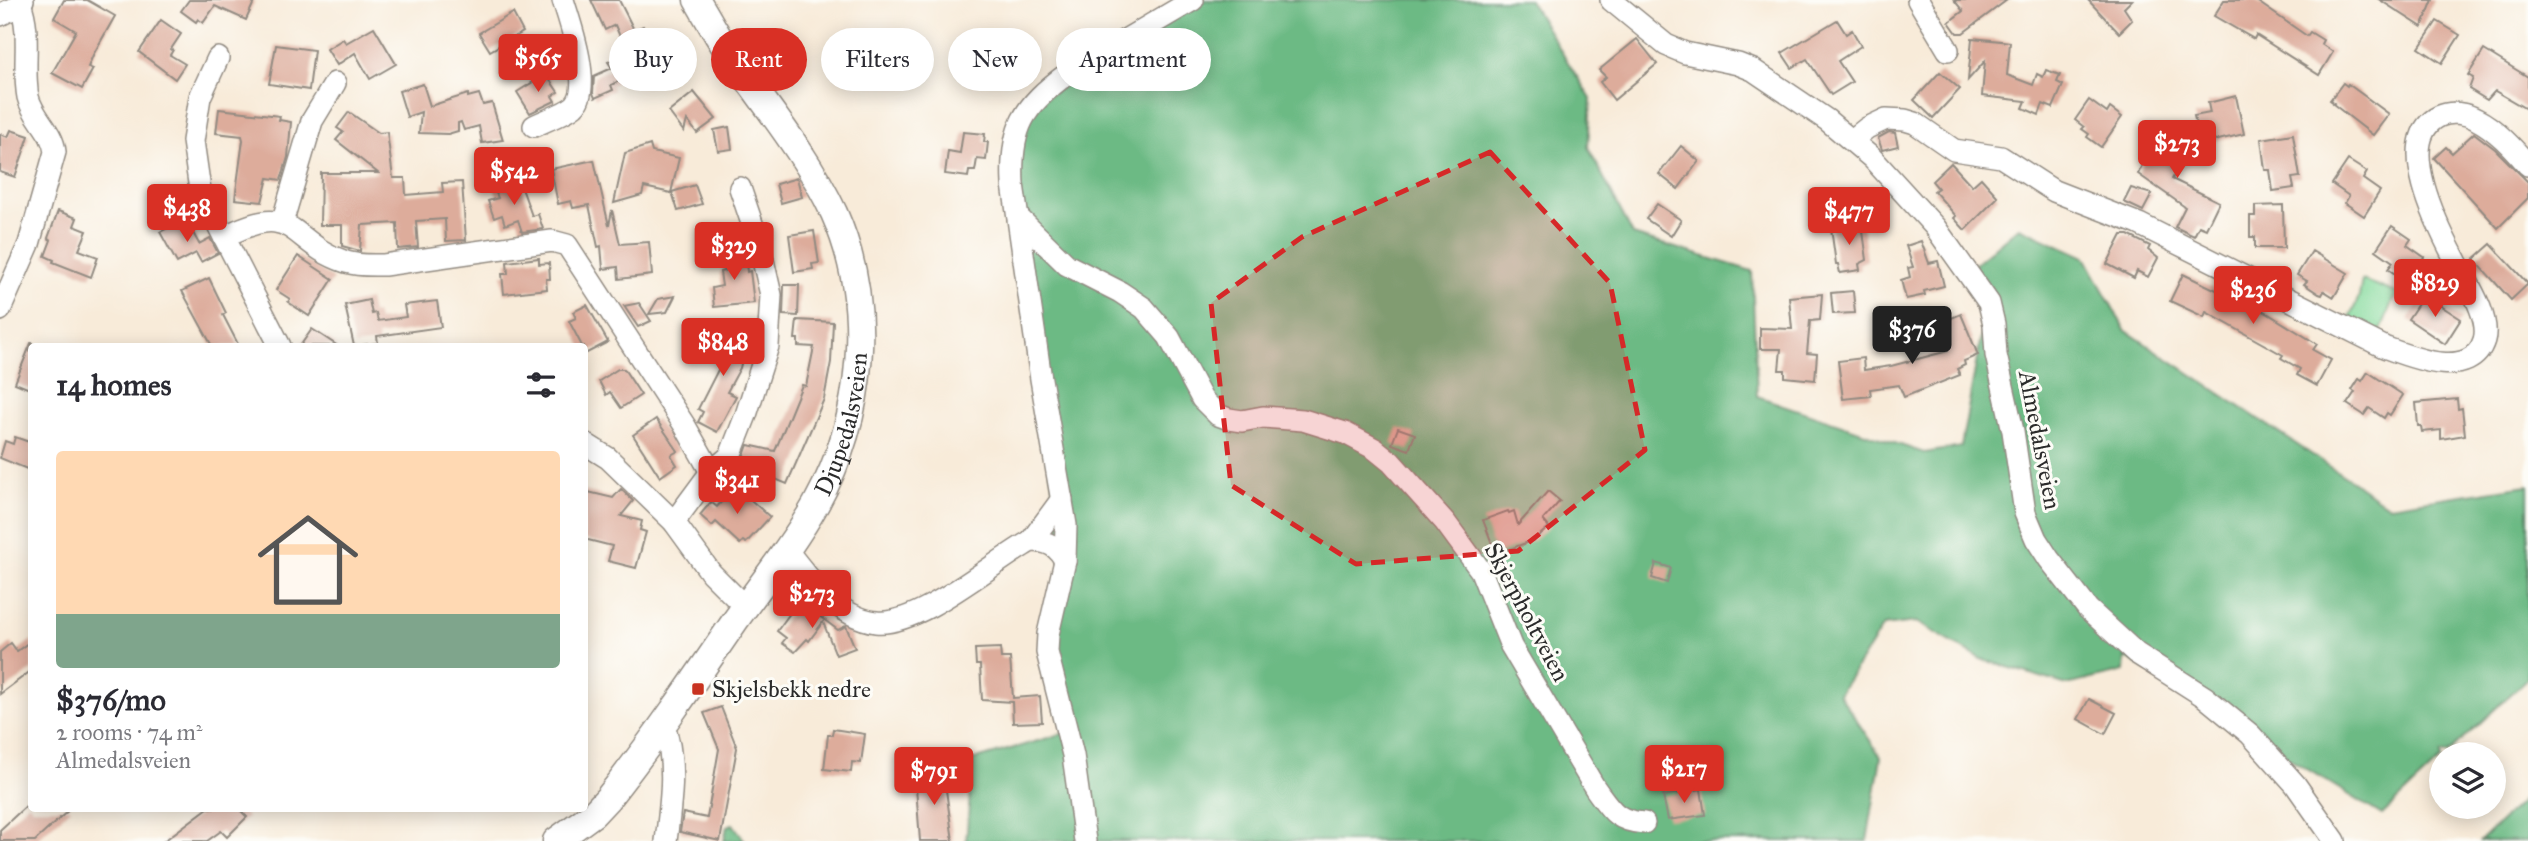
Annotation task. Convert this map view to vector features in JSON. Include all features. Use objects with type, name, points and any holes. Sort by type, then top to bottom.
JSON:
[{"type":"street","points":[[534,126],[574,106],[580,94],[580,67],[563,0]]},
{"type":"street","name":"Djupedalsveien","points":[[556,841],[581,824],[608,797],[786,549],[827,483],[838,460],[852,403],[860,343],[848,251],[812,170],[726,49],[697,0]]},
{"type":"street","points":[[1085,841],[1070,744],[1047,652],[1048,634],[1065,561],[1066,525],[1041,379],[1013,184],[1013,151],[1020,120],[1029,106],[1067,74],[1193,0]]},
{"type":"street","name":"Almedalsveien","points":[[1611,0],[1665,45],[1685,53],[1719,58],[1753,70],[1827,120],[1892,178],[1935,227],[1989,303],[2025,513],[2036,539],[2049,559],[2088,609],[2136,653],[2205,697],[2249,734],[2295,784],[2335,841]]},
{"type":"street","points":[[1918,0],[1948,50]]},
{"type":"street","points":[[0,15],[22,2],[26,24],[29,99],[37,119],[54,143],[55,152],[29,244],[0,310]]},
{"type":"street","points":[[218,58],[200,97],[193,141],[200,190],[278,343]]},
{"type":"street","points":[[282,223],[312,121],[335,83]]},
{"type":"street","points":[[1852,140],[1867,128],[1886,119],[1905,120],[1921,127],[1954,150],[2001,157],[2053,191],[2139,224],[2384,348],[2452,364],[2470,358],[2477,351],[2484,340],[2485,330],[2477,303],[2427,193],[2418,161],[2420,138],[2425,129],[2441,115],[2459,114],[2473,117],[2513,148],[2528,165]]},
{"type":"street","points":[[674,522],[711,472],[730,456],[761,372],[771,323],[771,295],[760,247],[740,188]]},
{"type":"street","name":"Skjerpholtveien","points":[[1018,217],[1067,265],[1121,292],[1144,309],[1169,337],[1202,399],[1217,415],[1242,421],[1264,417],[1303,420],[1345,433],[1376,449],[1391,462],[1445,522],[1481,571],[1511,646],[1595,789],[1608,807],[1622,819],[1644,823]]},
{"type":"street","points":[[224,237],[248,224],[265,221],[282,223],[295,228],[332,256],[358,265],[384,265],[552,241],[568,244],[678,415],[711,472]]},
{"type":"street","points":[[588,446],[608,458],[674,522],[711,573],[745,607]]},
{"type":"street","points":[[786,549],[804,573],[830,598],[857,616],[878,622],[900,618],[966,585],[1031,541],[1062,499]]},
{"type":"street","points":[[1031,541],[1052,545],[1060,551],[1065,561]]},
{"type":"street","points":[[663,722],[669,739],[673,776],[666,841]]},
{"type":"highlighted area","points":[[1490,152],[1610,283],[1645,450],[1518,551],[1356,564],[1231,485],[1211,303],[1302,237]]},
{"type":"green space","points":[[1191,0],[1529,0],[1591,99],[1588,147],[1633,235],[1752,271],[1757,396],[1924,453],[1961,447],[1988,298],[1968,270],[2019,227],[2085,257],[2125,330],[2389,506],[2528,485],[2528,678],[2460,742],[2429,742],[2429,771],[2382,815],[2125,657],[2124,671],[2067,685],[1981,659],[1916,622],[1883,626],[1839,694],[1881,757],[1867,841],[966,841],[973,760],[1068,732],[1049,664],[1063,558],[1014,204],[1024,112],[1056,91],[1211,91],[1211,28],[1149,28]]},
{"type":"green space","points":[[2362,280],[2399,294],[2392,302],[2378,338],[2347,324],[2359,297]]},
{"type":"green space","points":[[2528,795],[2528,841],[2480,841],[2506,819]]},
{"type":"green space","points":[[733,824],[745,841],[724,841],[727,826]]},
{"type":"building","points":[[64,0],[87,0],[115,16],[93,55],[88,67],[93,69],[82,89],[52,73],[76,31],[54,18]]},
{"type":"building","points":[[189,0],[255,0],[246,20],[215,6],[203,23],[198,19],[196,22],[181,11]]},
{"type":"building","points":[[591,0],[619,0],[633,28],[616,28],[615,25],[605,30]]},
{"type":"building","points":[[1954,0],[2007,0],[1963,33],[1957,33],[1949,22],[1963,11]]},
{"type":"building","points":[[2088,0],[2132,0],[2124,8],[2132,20],[2119,33]]},
{"type":"building","points":[[2224,0],[2255,0],[2307,36],[2310,32],[2323,40],[2321,44],[2333,52],[2319,75],[2256,35],[2254,39],[2214,16]]},
{"type":"building","points":[[2380,0],[2433,0],[2422,27]]},
{"type":"building","points":[[513,13],[523,32],[490,51],[479,33]]},
{"type":"building","points":[[161,20],[181,34],[170,55],[185,64],[175,79],[139,52]]},
{"type":"building","points":[[1837,20],[1846,34],[1852,30],[1861,46],[1838,61],[1852,82],[1831,95],[1807,59],[1792,68],[1782,53]]},
{"type":"building","points":[[2437,21],[2460,35],[2442,63],[2419,48]]},
{"type":"building","points":[[374,27],[396,64],[370,79],[355,53],[337,65],[327,49],[343,39],[346,43]]},
{"type":"building","points":[[1972,38],[2010,42],[2007,75],[2033,85],[2037,74],[2043,77],[2046,70],[2060,75],[2057,82],[2063,85],[2053,108],[2043,104],[2039,115],[2023,108],[2026,101],[1982,96],[1985,61],[1968,80]]},
{"type":"building","points":[[1637,39],[1657,64],[1614,100],[1600,82],[1606,77],[1599,70]]},
{"type":"building","points":[[276,45],[314,50],[309,90],[269,84]]},
{"type":"building","points":[[2484,50],[2528,77],[2528,110],[2495,91],[2487,100],[2469,89],[2473,78],[2468,75]]},
{"type":"building","points":[[609,69],[611,91],[595,98],[594,76]]},
{"type":"building","points":[[1940,72],[1960,89],[1933,118],[1914,100]]},
{"type":"building","points":[[546,74],[558,92],[552,96],[555,101],[530,113],[517,92]]},
{"type":"building","points":[[2343,83],[2389,114],[2373,135],[2330,100]]},
{"type":"building","points":[[423,84],[430,106],[468,94],[468,97],[479,94],[483,105],[492,103],[503,140],[482,143],[479,126],[464,130],[461,122],[458,123],[458,131],[448,134],[419,133],[421,112],[407,117],[399,91]]},
{"type":"building","points":[[694,92],[716,119],[697,133],[687,120],[684,132],[669,112]]},
{"type":"building","points":[[2236,96],[2244,134],[2201,144],[2194,116],[2210,113],[2208,103]]},
{"type":"building","points":[[2089,100],[2107,113],[2110,108],[2122,117],[2101,147],[2087,137],[2089,134],[2075,120]]},
{"type":"building","points":[[219,109],[280,116],[279,120],[291,122],[288,157],[281,180],[268,178],[262,202],[235,199],[243,140],[242,136],[216,133]]},
{"type":"building","points":[[349,112],[379,133],[387,132],[393,178],[405,178],[406,195],[443,192],[442,183],[462,182],[466,240],[446,241],[445,219],[416,221],[418,247],[398,249],[397,223],[362,225],[360,251],[342,246],[342,225],[320,225],[321,173],[378,173],[336,140],[343,132],[337,128]]},
{"type":"building","points":[[729,127],[732,149],[718,151],[714,130]]},
{"type":"building","points":[[2159,127],[2193,143],[2172,179],[2219,202],[2206,229],[2199,226],[2194,236],[2175,227],[2185,207],[2138,174]]},
{"type":"building","points":[[11,130],[29,136],[15,177],[0,172],[0,134],[8,137]]},
{"type":"building","points":[[963,132],[985,134],[984,142],[988,142],[986,160],[977,159],[975,171],[969,171],[968,177],[945,174],[948,151],[960,153]]},
{"type":"building","points":[[1889,132],[1895,133],[1898,146],[1882,150],[1878,138]]},
{"type":"building","points":[[2474,133],[2495,149],[2528,182],[2528,198],[2498,228],[2434,158],[2446,147],[2452,153]]},
{"type":"building","points":[[2293,134],[2300,177],[2292,178],[2294,188],[2273,191],[2270,170],[2265,170],[2261,139]]},
{"type":"building","points":[[650,145],[652,152],[679,158],[671,193],[644,187],[642,195],[614,203],[625,153]]},
{"type":"building","points":[[1681,146],[1699,161],[1678,189],[1659,174]]},
{"type":"building","points":[[594,160],[609,226],[612,210],[620,244],[649,242],[652,275],[619,279],[618,267],[603,269],[601,246],[598,247],[589,205],[573,208],[571,201],[558,204],[551,169]]},
{"type":"building","points":[[2348,160],[2367,172],[2363,179],[2380,191],[2364,216],[2345,203],[2349,196],[2332,184]]},
{"type":"building","points":[[1951,163],[1972,186],[1981,178],[1998,197],[1965,230],[1934,191],[1938,188],[1932,181]]},
{"type":"building","points":[[797,178],[802,197],[781,203],[776,184]]},
{"type":"building","points":[[519,180],[532,216],[538,214],[543,229],[522,232],[518,220],[505,225],[502,215],[494,218],[488,201],[498,198],[494,188]]},
{"type":"building","points":[[695,185],[702,204],[678,211],[672,192]]},
{"type":"building","points":[[2131,188],[2152,194],[2143,211],[2124,202]]},
{"type":"building","points":[[1657,204],[1681,220],[1671,236],[1646,219]]},
{"type":"building","points":[[2283,205],[2284,248],[2255,248],[2255,237],[2250,237],[2250,216],[2255,216],[2255,206]]},
{"type":"building","points":[[58,211],[77,218],[74,226],[87,231],[79,250],[98,257],[91,277],[53,262],[54,260],[45,256],[51,240],[48,238]]},
{"type":"building","points":[[182,220],[199,244],[210,238],[218,253],[201,262],[196,253],[177,263],[160,232]]},
{"type":"building","points":[[1862,224],[1867,260],[1859,264],[1860,270],[1840,273],[1836,264],[1831,228]]},
{"type":"building","points":[[2392,226],[2411,239],[2407,245],[2424,257],[2407,282],[2388,269],[2393,262],[2376,250]]},
{"type":"building","points":[[814,231],[819,263],[812,264],[813,269],[794,272],[789,235]]},
{"type":"building","points":[[2122,235],[2128,235],[2150,246],[2148,250],[2158,258],[2148,277],[2137,271],[2134,278],[2107,264]]},
{"type":"building","points":[[1921,241],[1929,263],[1938,261],[1944,286],[1924,291],[1925,295],[1906,299],[1901,280],[1910,277],[1908,268],[1913,267],[1906,246]]},
{"type":"building","points":[[2491,244],[2528,284],[2511,300],[2474,259]]},
{"type":"building","points":[[2312,251],[2348,273],[2334,297],[2324,291],[2322,295],[2319,294],[2304,284],[2307,281],[2297,275]]},
{"type":"building","points":[[724,252],[745,252],[747,272],[750,271],[754,303],[714,307],[712,288],[722,286],[722,255]]},
{"type":"building","points":[[298,256],[333,279],[309,316],[276,290]]},
{"type":"building","points":[[539,258],[539,264],[549,263],[550,279],[546,279],[547,289],[504,294],[502,274],[508,274],[507,262]]},
{"type":"building","points":[[2183,274],[2233,298],[2236,294],[2317,344],[2313,350],[2331,360],[2317,386],[2297,375],[2300,369],[2281,358],[2283,355],[2206,312],[2204,317],[2170,301]]},
{"type":"building","points":[[209,278],[237,343],[210,343],[182,291]]},
{"type":"building","points":[[784,285],[799,285],[798,316],[783,315]]},
{"type":"building","points":[[1853,291],[1855,313],[1833,314],[1831,293]]},
{"type":"building","points":[[1822,294],[1820,320],[1810,321],[1807,353],[1817,354],[1815,380],[1785,377],[1785,370],[1779,370],[1781,349],[1760,349],[1760,328],[1792,329],[1789,297]]},
{"type":"building","points":[[2424,295],[2461,319],[2445,344],[2408,319]]},
{"type":"building","points":[[675,296],[667,312],[649,314],[658,299]]},
{"type":"building","points":[[369,300],[372,314],[376,313],[378,321],[406,317],[404,305],[437,301],[441,327],[377,336],[378,343],[353,343],[345,305]]},
{"type":"building","points":[[639,303],[651,321],[638,327],[624,306]]},
{"type":"building","points":[[587,305],[608,342],[588,352],[588,343],[580,343],[569,321],[576,318],[573,312]]},
{"type":"building","points":[[1961,314],[1978,355],[1964,361],[1965,365],[1957,369],[1960,375],[1904,397],[1899,385],[1870,389],[1871,396],[1843,399],[1838,361],[1863,358],[1864,370],[1948,351],[1939,323]]},
{"type":"building","points":[[797,320],[833,322],[831,362],[824,399],[787,484],[754,470],[742,461],[748,445],[775,451],[802,385],[806,386],[814,347],[798,346],[798,339],[795,339]]},
{"type":"building","points":[[722,325],[745,330],[742,342],[746,343],[740,368],[727,392],[736,396],[717,432],[698,422],[703,412],[698,409],[722,362],[714,360]]},
{"type":"building","points":[[312,329],[333,343],[302,343]]},
{"type":"building","points":[[28,350],[28,388],[15,383]]},
{"type":"building","points":[[618,369],[624,369],[641,395],[621,408],[610,392],[606,395],[599,381]]},
{"type":"building","points":[[2368,372],[2403,395],[2390,415],[2387,413],[2384,418],[2369,408],[2364,415],[2347,404],[2359,379],[2362,381]]},
{"type":"building","points":[[2457,399],[2458,409],[2462,408],[2465,435],[2441,439],[2441,430],[2422,432],[2421,426],[2418,426],[2416,403]]},
{"type":"building","points":[[656,419],[678,451],[671,455],[677,465],[660,477],[633,435]]},
{"type":"building","points":[[1398,428],[1415,434],[1409,450],[1392,444]]},
{"type":"building","points":[[15,437],[28,442],[28,469],[0,458],[5,441],[13,444]]},
{"type":"building","points":[[735,486],[770,517],[746,543],[743,541],[740,544],[716,522],[712,526],[700,515],[711,502],[717,507]]},
{"type":"building","points":[[621,489],[633,501],[621,516],[642,521],[640,530],[646,532],[636,568],[608,561],[612,546],[588,540],[588,492],[613,498]]},
{"type":"building","points":[[1548,491],[1560,501],[1543,520],[1549,527],[1534,540],[1496,554],[1483,520],[1514,511],[1518,525]]},
{"type":"building","points":[[1656,563],[1671,568],[1667,583],[1652,578]]},
{"type":"building","points":[[799,601],[838,630],[846,626],[855,648],[836,655],[823,622],[809,641],[807,639],[795,652],[782,643],[786,638],[777,631]]},
{"type":"building","points":[[11,643],[17,651],[28,643],[28,673],[0,694],[0,652]]},
{"type":"building","points":[[1000,648],[1001,658],[1010,658],[1013,698],[1040,696],[1042,722],[1013,723],[1012,702],[982,700],[980,665],[976,665],[975,649]]},
{"type":"building","points":[[2089,699],[2116,713],[2105,734],[2078,719]]},
{"type":"building","points":[[721,707],[737,748],[720,841],[680,832],[683,813],[707,818],[719,749],[704,713]]},
{"type":"building","points":[[833,729],[865,734],[861,763],[852,762],[851,772],[824,769],[828,735],[832,735]]},
{"type":"building","points":[[943,768],[953,841],[920,841],[916,787],[923,786],[921,770]]},
{"type":"building","points":[[1701,789],[1705,815],[1668,820],[1663,796]]},
{"type":"building","points":[[28,804],[28,812],[67,812],[35,841],[0,841],[0,830]]},
{"type":"building","points":[[203,812],[242,812],[247,817],[227,837],[221,831],[207,841],[164,841]]},
{"type":"place","name":"Skjelsbekk nedre","points":[[698,689]]}]
